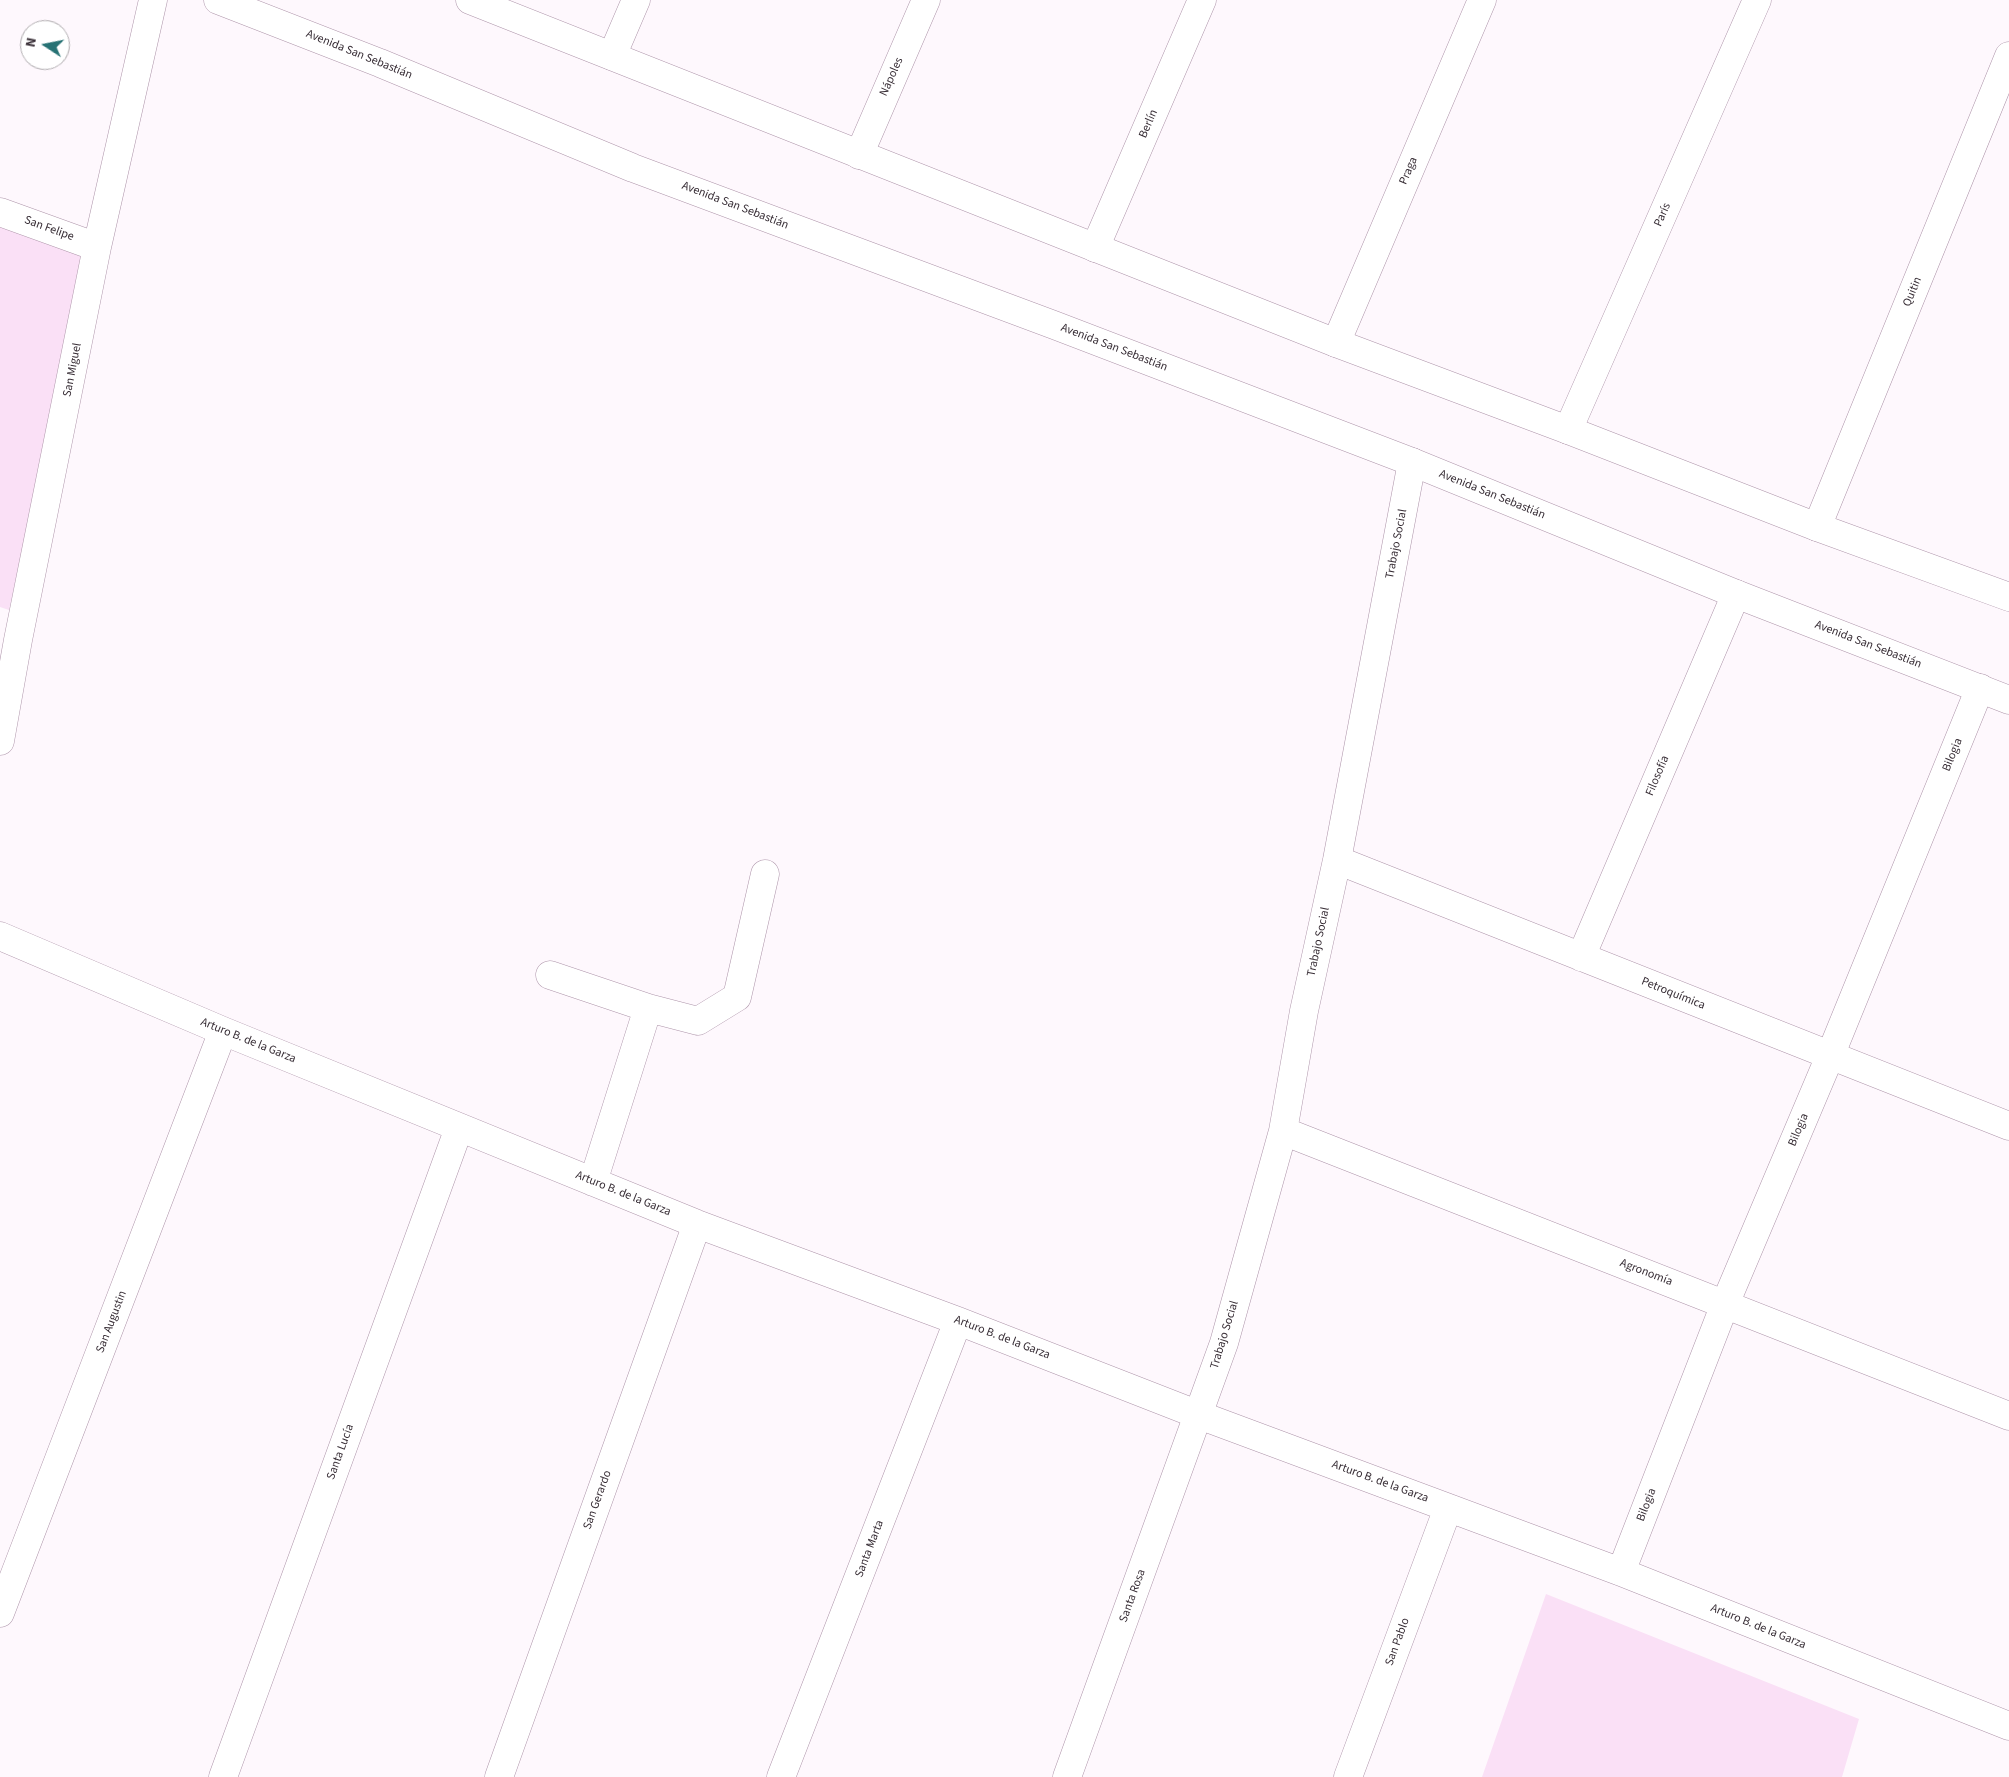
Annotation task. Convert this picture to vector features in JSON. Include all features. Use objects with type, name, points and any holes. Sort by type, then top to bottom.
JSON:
[{"type":"street","name":"San Miguel","points":[[0,741],[9,637],[153,0]]},
{"type":"street","name":"Avenida San Sebastián","points":[[218,0],[380,63],[633,168],[1054,325],[1412,462],[1736,594],[2009,700]]},
{"type":"street","points":[[470,0],[1336,343],[1568,430],[1817,528],[2009,598]]},
{"type":"street","points":[[612,56],[636,0]]},
{"type":"street","name":"Nápoles","points":[[859,155],[926,0]]},
{"type":"street","name":"Berlín","points":[[1096,248],[1202,0]]},
{"type":"street","name":"Praga","points":[[1336,343],[1482,0]]},
{"type":"street","name":"París","points":[[1568,430],[1757,0]]},
{"type":"street","name":"Quitin","points":[[1817,528],[2009,56]]},
{"type":"street","name":"San Felipe","points":[[0,212],[97,247]]},
{"type":"street","name":"Trabajo Social","points":[[1199,1414],[1224,1343],[1284,1131],[1304,1011],[1337,860],[1412,462]]},
{"type":"street","name":"Filosofía","points":[[1581,957],[1736,594]]},
{"type":"street","name":"Bilogia","points":[[1621,1572],[1725,1304],[1830,1056],[1980,688]]},
{"type":"street","name":"Petroquímica","points":[[1337,860],[2009,1126]]},
{"type":"street","points":[[550,975],[648,1008],[698,1021],[737,997],[765,874]]},
{"type":"street","name":"Arturo B. de la Garza","points":[[0,936],[223,1031],[697,1224],[958,1320],[1199,1414],[1621,1572],[2009,1726]]},
{"type":"street","points":[[593,1182],[648,1008]]},
{"type":"street","name":"San Augustin","points":[[0,1613],[223,1031]]},
{"type":"street","name":"Santa Lucía","points":[[224,1777],[459,1128]]},
{"type":"street","name":"Agronomía","points":[[1284,1131],[2009,1416]]},
{"type":"street","name":"San Gerardo","points":[[499,1777],[697,1224]]},
{"type":"street","name":"Santa Marta","points":[[781,1777],[958,1320]]},
{"type":"street","name":"Santa Rosa","points":[[1067,1777],[1199,1414]]},
{"type":"street","name":"San Pablo","points":[[1348,1777],[1448,1508]]},
{"type":"shaded area","points":[[0,221],[88,254],[9,610],[0,607]]},
{"type":"shaded area","points":[[1546,1594],[1859,1719],[1842,1777],[1482,1777]]}]
